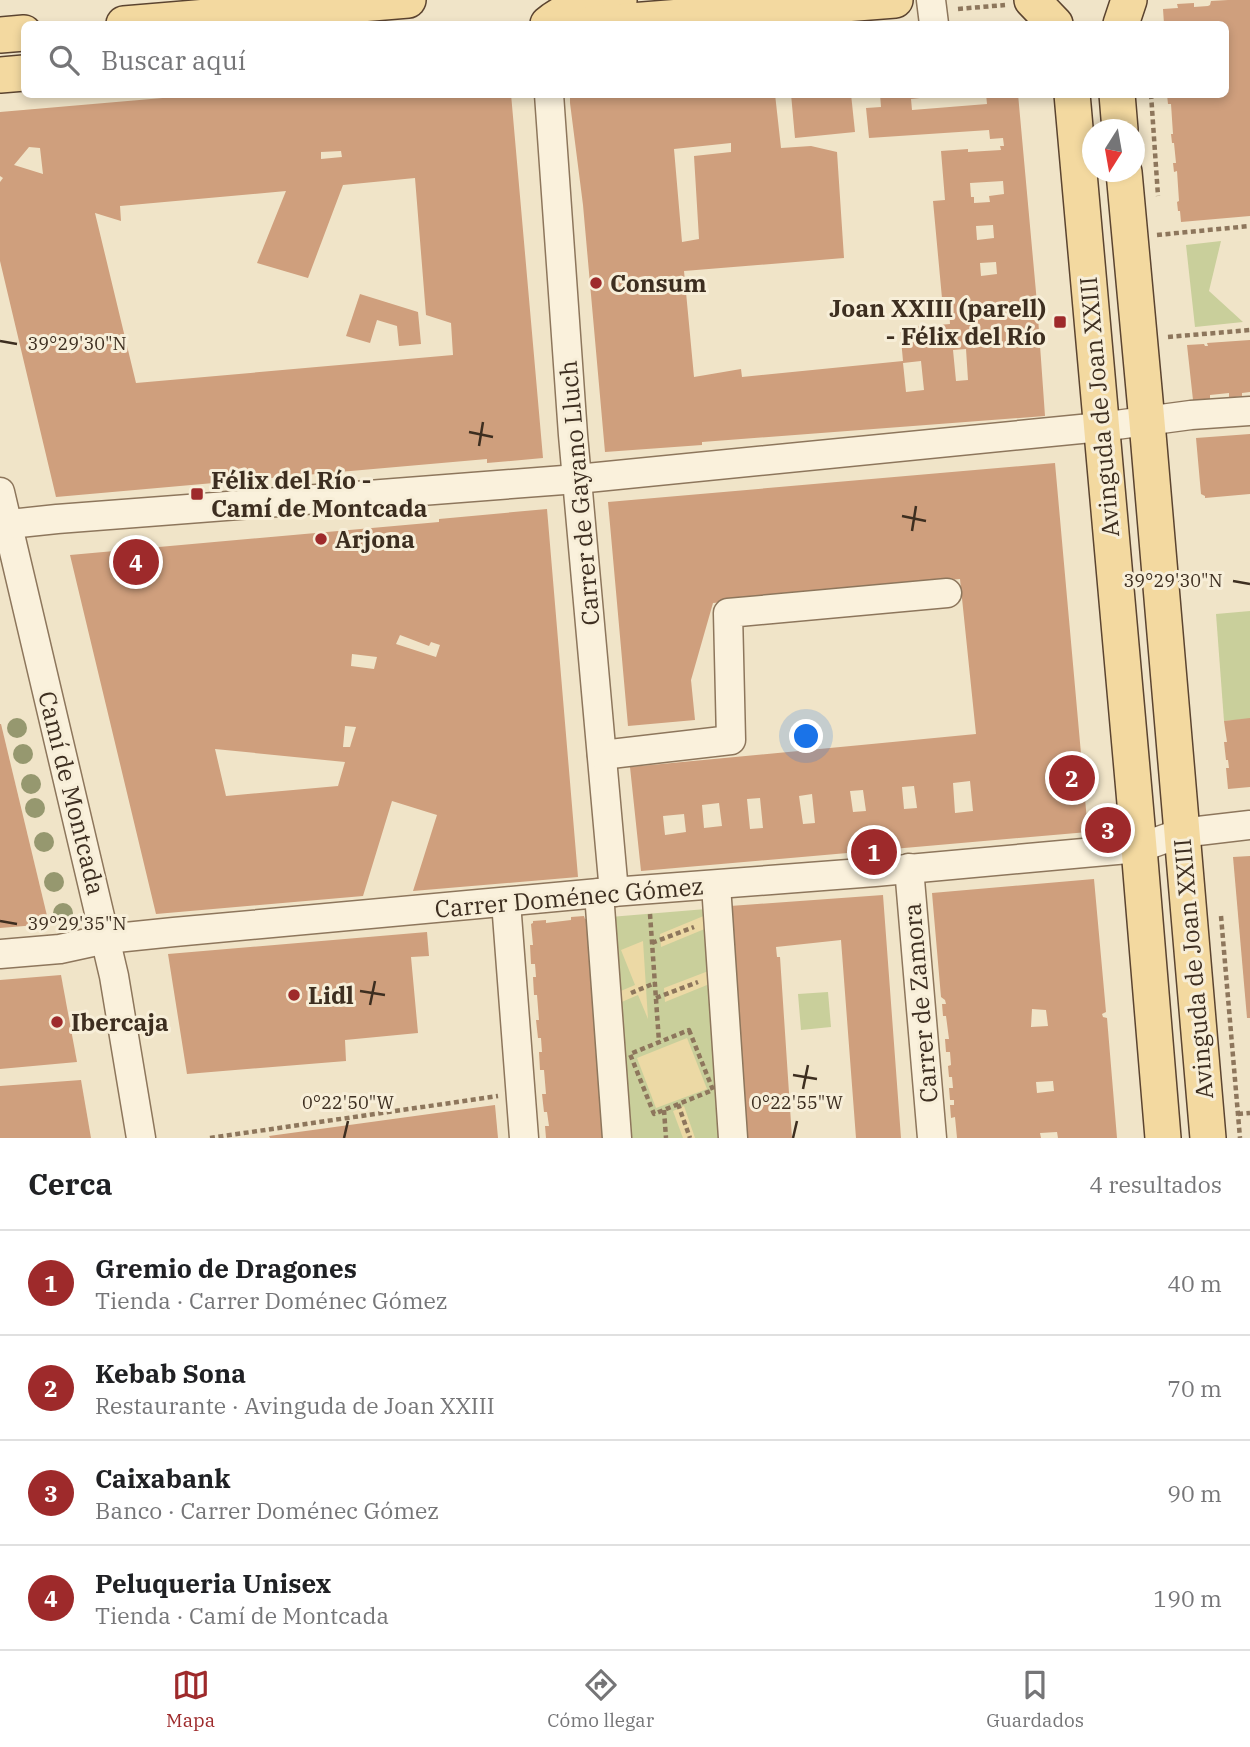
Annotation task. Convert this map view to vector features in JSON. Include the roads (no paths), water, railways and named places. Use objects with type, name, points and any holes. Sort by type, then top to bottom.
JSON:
[{"type":"main road","points":[[143,21],[223,8],[408,0]]},
{"type":"main road","points":[[551,21],[570,10],[588,4],[633,0]]},
{"type":"main road","points":[[630,21],[894,0]]},
{"type":"main road","points":[[1032,0],[1052,21]]},
{"type":"main road","points":[[0,35],[21,33]]},
{"type":"main road","points":[[0,75],[21,73]]},
{"type":"main road","name":"Avinguda de Joan XXIII","points":[[1072,98],[1163,1138]]},
{"type":"main road","points":[[1117,98],[1119,119]]},
{"type":"main road","name":"Avinguda de Joan XXIII","points":[[1125,182],[1208,1138]]},
{"type":"street","points":[[931,0],[934,21]]},
{"type":"street","name":"Carrer de Gayano Lluch","points":[[549,98],[577,480],[602,755],[617,1138]]},
{"type":"street","points":[[4,524],[577,480],[1250,411]]},
{"type":"street","name":"Camí de Montcada","points":[[0,492],[4,524],[114,975],[141,1138]]},
{"type":"street","points":[[602,755],[731,740],[728,613],[947,593]]},
{"type":"street","name":"Carrer Doménec Gómez","points":[[0,954],[60,949],[106,939],[174,932],[607,892],[1139,848],[1181,833],[1250,825]]},
{"type":"street","name":"Carrer de Zamora","points":[[909,868],[932,1138]]},
{"type":"street","points":[[716,885],[733,1138]]},
{"type":"street","points":[[506,902],[524,1138]]},
{"type":"place","name":"Consum","points":[[596,283]]},
{"type":"place","name":"Joan XXIII (parell) - Félix del Río","points":[[1060,322]]},
{"type":"place","name":"Félix del Río - Camí de Montcada","points":[[197,494]]},
{"type":"place","name":"Arjona","points":[[321,539]]},
{"type":"place","name":"Peluqueria Unisex","points":[[136,562]]},
{"type":"place","name":"Kebab Sona","points":[[1072,778]]},
{"type":"place","name":"Caixabank","points":[[1108,830]]},
{"type":"place","name":"Gremio de Dragones","points":[[874,852]]},
{"type":"place","name":"Lidl","points":[[294,995]]},
{"type":"place","name":"Ibercaja","points":[[57,1022]]}]
